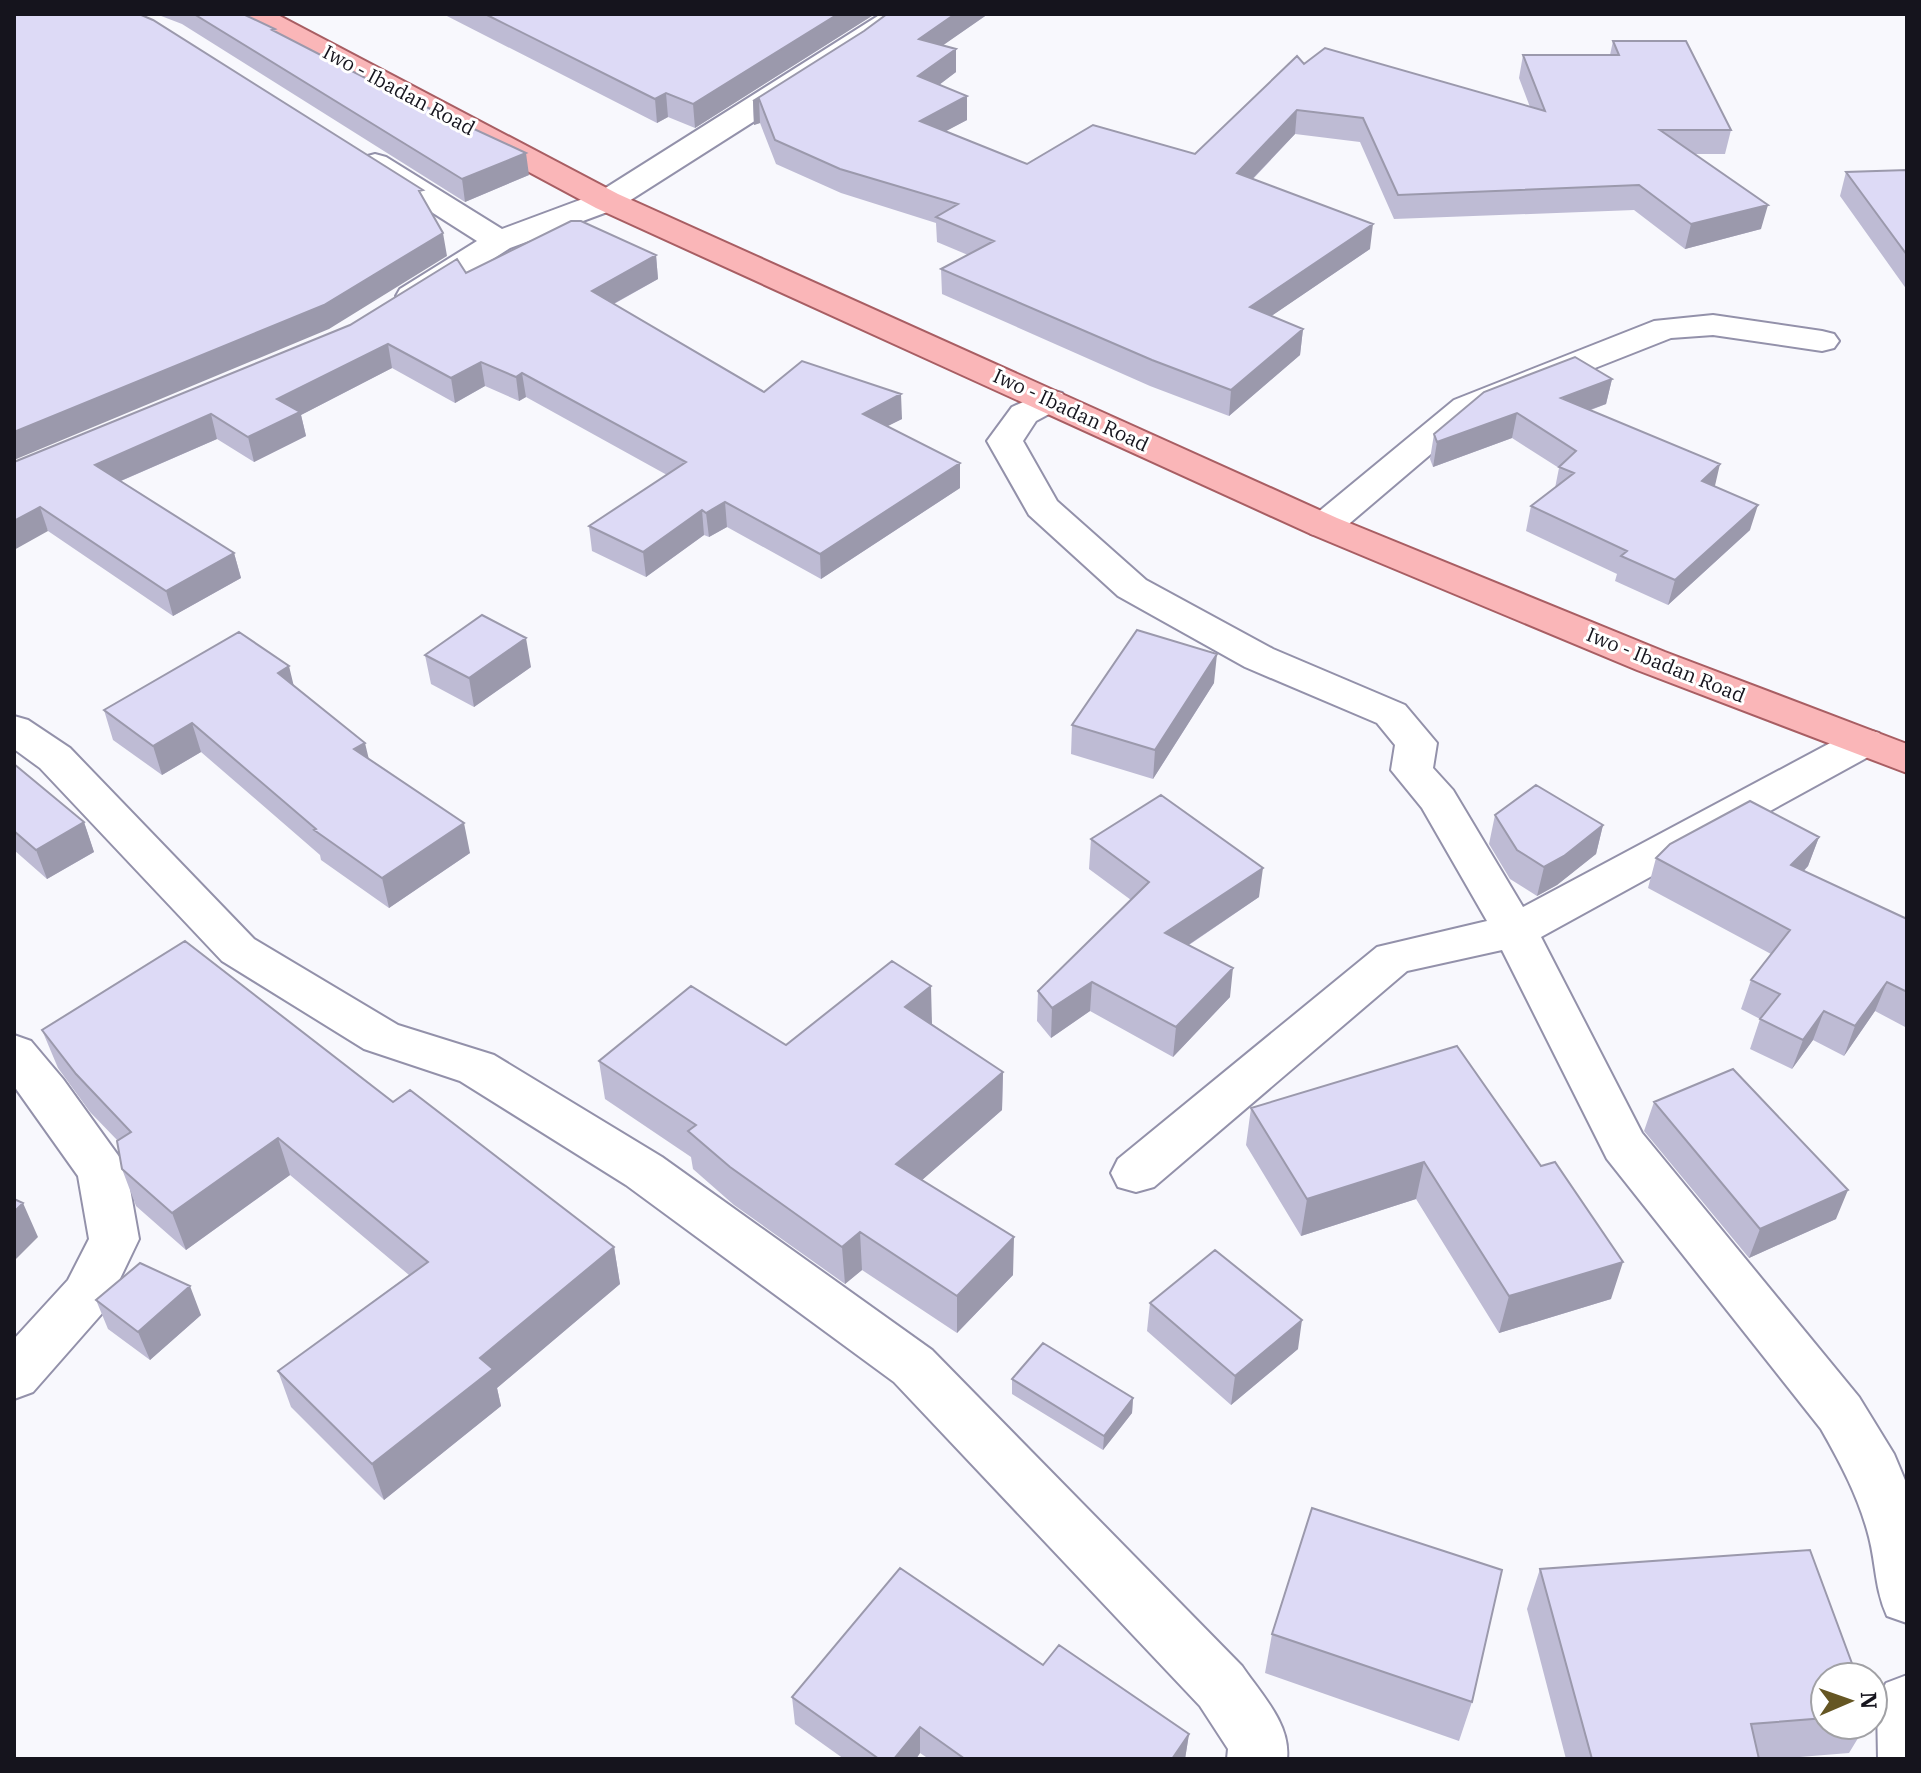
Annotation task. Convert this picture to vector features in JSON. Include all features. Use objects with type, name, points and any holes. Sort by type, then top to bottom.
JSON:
[{"type":"main road","name":"Iwo - Ibadan Road","points":[[256,14],[607,201],[1324,526],[1651,661],[1907,759]]},
{"type":"street","points":[[381,315],[499,241],[607,201],[899,14]]},
{"type":"street","points":[[354,150],[499,241]]},
{"type":"street","points":[[1324,526],[1466,407],[1666,328],[1713,325],[1822,341]]},
{"type":"street","points":[[1050,400],[1024,414],[1005,441],[1042,507],[1132,588],[1259,658],[1391,714],[1416,743],[1412,770],[1438,800],[1515,931],[1624,1146],[1840,1413],[1878,1485],[1898,1538],[1907,1597]]},
{"type":"street","points":[[14,729],[55,758],[238,950],[381,1037],[477,1068],[644,1171],[913,1366],[1221,1686],[1259,1743],[1257,1759]]},
{"type":"street","points":[[1136,1173],[1393,958],[1515,931],[1864,742]]},
{"type":"street","points":[[14,1053],[46,1092],[102,1172],[114,1239],[87,1295],[14,1376]]},
{"type":"street","points":[[1907,1703],[1907,1756]]},
{"type":"building","points":[[14,14],[139,14],[153,20],[423,190],[419,191],[443,233],[324,305],[14,432]]},
{"type":"building","points":[[194,14],[243,14],[381,86],[526,153],[462,179]]},
{"type":"building","points":[[485,14],[838,14],[693,104],[666,93],[655,99]]},
{"type":"building","points":[[887,14],[955,14],[919,39],[956,49],[918,76],[967,96],[920,121],[1027,164],[1093,125],[1195,154],[1297,56],[1304,64],[1325,48],[1545,111],[1523,55],[1619,55],[1613,41],[1686,41],[1731,130],[1660,130],[1768,205],[1691,224],[1639,185],[1398,195],[1363,118],[1297,110],[1237,173],[1373,224],[1250,307],[1303,329],[1231,390],[1152,360],[941,269],[994,241],[936,217],[958,204],[840,169],[775,140],[759,99],[753,101]]},
{"type":"building","points":[[1907,170],[1907,255],[1846,172]]},
{"type":"building","points":[[571,221],[581,221],[656,255],[592,291],[764,392],[802,361],[901,394],[863,414],[960,463],[820,554],[725,502],[706,513],[702,510],[643,552],[589,526],[686,462],[522,373],[516,377],[481,362],[451,378],[388,344],[277,399],[300,412],[248,437],[211,414],[95,465],[234,553],[166,591],[40,507],[14,521],[14,462],[350,325],[457,259],[466,273]]},
{"type":"building","points":[[1575,357],[1612,379],[1561,398],[1720,464],[1702,481],[1758,505],[1675,580],[1621,556],[1627,551],[1531,506],[1574,473],[1559,467],[1576,451],[1517,413],[1437,442],[1434,434],[1484,392]]},
{"type":"building","points":[[482,615],[526,638],[469,678],[425,655]]},
{"type":"building","points":[[1137,630],[1217,654],[1155,750],[1072,725]]},
{"type":"building","points":[[239,632],[289,666],[278,673],[365,743],[354,749],[464,823],[382,878],[314,830],[192,723],[153,746],[104,710]]},
{"type":"building","points":[[14,764],[84,822],[36,850],[14,831]]},
{"type":"building","points":[[1536,785],[1603,825],[1564,856],[1544,867],[1517,850],[1495,815]]},
{"type":"building","points":[[1161,795],[1263,868],[1165,933],[1233,968],[1176,1027],[1092,982],[1052,1008],[1038,991],[1149,882],[1091,839]]},
{"type":"building","points":[[1750,801],[1819,837],[1791,865],[1907,919],[1907,992],[1887,982],[1855,1026],[1824,1011],[1803,1040],[1760,1019],[1780,994],[1751,980],[1790,930],[1656,858],[1670,844]]},
{"type":"building","points":[[185,941],[393,1102],[410,1090],[614,1247],[480,1358],[493,1369],[372,1464],[278,1371],[428,1262],[278,1138],[172,1213],[122,1169],[117,1141],[131,1132],[76,1074],[42,1030]]},
{"type":"building","points":[[892,961],[931,986],[905,1007],[1003,1072],[896,1164],[1014,1237],[957,1296],[860,1232],[842,1247],[730,1167],[688,1131],[696,1125],[599,1061],[691,986],[786,1045]]},
{"type":"building","points":[[1457,1046],[1541,1166],[1555,1162],[1623,1262],[1509,1296],[1424,1162],[1307,1199],[1251,1108]]},
{"type":"building","points":[[1733,1069],[1848,1190],[1760,1229],[1654,1102]]},
{"type":"building","points":[[14,1199],[23,1203],[14,1212]]},
{"type":"building","points":[[1215,1250],[1302,1320],[1235,1376],[1150,1303]]},
{"type":"building","points":[[140,1263],[190,1286],[138,1332],[96,1300]]},
{"type":"building","points":[[1043,1343],[1133,1398],[1104,1436],[1012,1379]]},
{"type":"building","points":[[1312,1508],[1502,1570],[1472,1702],[1272,1634]]},
{"type":"building","points":[[1810,1550],[1851,1661],[1809,1661],[1809,1719],[1751,1724],[1759,1759],[1592,1759],[1540,1569]]},
{"type":"building","points":[[900,1568],[1043,1665],[1059,1645],[1189,1734],[1172,1759],[965,1759],[920,1727],[894,1759],[879,1759],[792,1697]]}]
